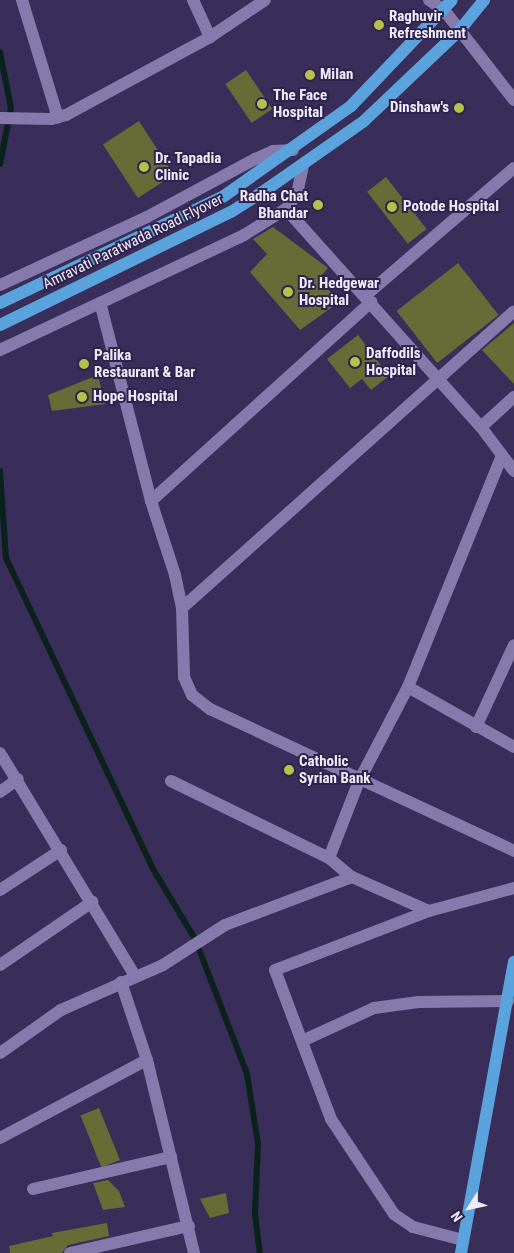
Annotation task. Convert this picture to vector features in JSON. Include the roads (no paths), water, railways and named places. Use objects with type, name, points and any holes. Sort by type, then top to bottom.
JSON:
[{"type":"main road","name":"Amravati Paratwada Road Flyover","points":[[0,303],[224,196],[294,150],[351,106],[452,0]]},
{"type":"main road","name":"Amravati Paratwada Road Flyover","points":[[0,325],[231,212],[364,121],[459,30],[484,0]]},
{"type":"main road","points":[[461,1253],[510,1014],[508,1001],[514,962]]},
{"type":"street","points":[[22,0],[55,118]]},
{"type":"street","points":[[194,0],[210,37]]},
{"type":"street","points":[[0,118],[55,118],[210,37],[265,0]]},
{"type":"street","points":[[429,0],[444,10],[514,100]]},
{"type":"street","points":[[0,285],[147,217],[255,159],[273,151],[294,150]]},
{"type":"street","points":[[0,350],[100,306],[244,235],[286,209],[297,194],[302,164]]},
{"type":"street","points":[[151,501],[368,299],[514,168]]},
{"type":"street","points":[[286,209],[481,427],[514,471]]},
{"type":"street","points":[[100,306],[151,501],[182,608],[184,677],[192,695],[210,709],[359,781],[514,851]]},
{"type":"street","points":[[182,608],[514,311]]},
{"type":"street","points":[[481,427],[514,397]]},
{"type":"street","points":[[329,858],[359,781],[408,686],[502,455]]},
{"type":"street","points":[[476,727],[514,645]]},
{"type":"street","points":[[408,686],[476,727],[514,747]]},
{"type":"street","points":[[0,753],[18,778],[135,976]]},
{"type":"street","points":[[0,792],[18,778]]},
{"type":"street","points":[[171,781],[329,858],[352,876],[428,911]]},
{"type":"street","points":[[0,890],[61,850]]},
{"type":"street","points":[[0,1053],[61,1010],[163,965],[225,925],[352,876]]},
{"type":"street","points":[[464,1240],[413,1227],[394,1214],[331,1119],[275,970],[428,911],[514,888]]},
{"type":"street","points":[[0,966],[92,902]]},
{"type":"street","points":[[121,982],[147,1060],[194,1253]]},
{"type":"street","points":[[302,1042],[374,1008],[419,1002],[508,1001]]},
{"type":"street","points":[[0,1138],[147,1060]]},
{"type":"street","points":[[33,1189],[171,1157]]},
{"type":"street","points":[[70,1253],[188,1226]]},
{"type":"waterway","points":[[0,52],[11,108],[0,164]]},
{"type":"waterway","points":[[0,471],[6,558],[153,869],[195,939],[247,1074],[258,1144],[255,1214],[260,1253]]},
{"type":"place","name":"Raghuvir Refreshment","points":[[379,25]]},
{"type":"place","name":"Milan","points":[[310,75]]},
{"type":"place","name":"The Face Hospital","points":[[262,104]]},
{"type":"place","name":"Dinshaw's","points":[[459,108]]},
{"type":"place","name":"Dr. Tapadia Clinic","points":[[144,167]]},
{"type":"place","name":"Radha Chat Bhandar","points":[[318,205]]},
{"type":"place","name":"Potode Hospital","points":[[392,207]]},
{"type":"place","name":"Dr. Hedgewar Hospital","points":[[288,292]]},
{"type":"place","name":"Daffodils Hospital","points":[[355,362]]},
{"type":"place","name":"Palika Restaurant & Bar","points":[[84,364]]},
{"type":"place","name":"Hope Hospital","points":[[82,397]]},
{"type":"place","name":"Catholic Syrian Bank","points":[[289,770]]}]
